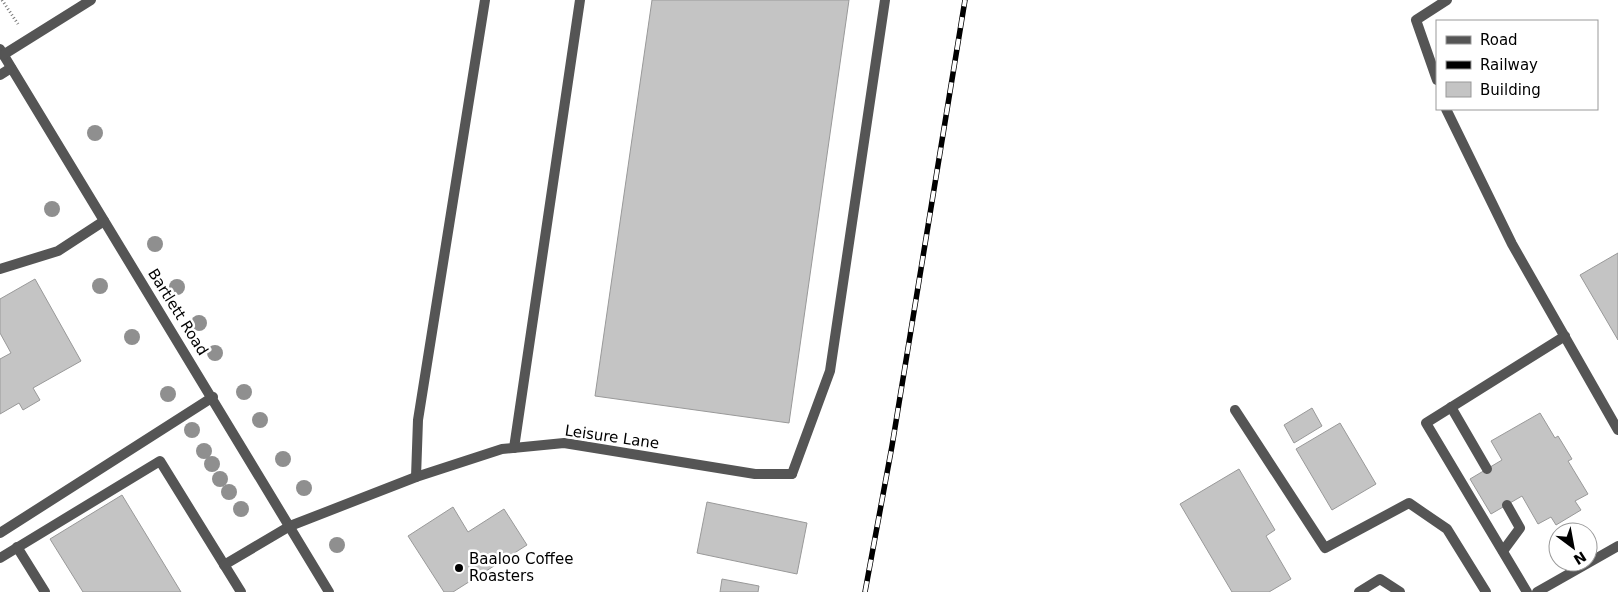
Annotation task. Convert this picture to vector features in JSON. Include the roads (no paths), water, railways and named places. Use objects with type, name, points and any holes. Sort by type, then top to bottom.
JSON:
[{"type":"street","points":[[2,52],[28,39],[91,0]]},
{"type":"street","points":[[416,477],[418,420],[485,0]]},
{"type":"street","points":[[514,448],[580,0]]},
{"type":"street","name":"Leisure Lane","points":[[224,565],[290,526],[416,477],[502,449],[564,443],[755,474],[792,474],[830,371],[885,0]]},
{"type":"street","points":[[1436,77],[1416,20],[1447,0]]},
{"type":"street","name":"Bartlett Road","points":[[2,52],[213,397],[329,592]]},
{"type":"street","points":[[0,75],[11,68]]},
{"type":"street","points":[[1446,110],[1512,244],[1618,430]]},
{"type":"street","points":[[0,269],[58,251],[104,220]]},
{"type":"street","points":[[1527,592],[1426,423],[1565,336]]},
{"type":"street","points":[[0,533],[213,397]]},
{"type":"street","points":[[1452,407],[1487,469]]},
{"type":"street","points":[[1235,410],[1325,548],[1409,503],[1447,529],[1486,592]]},
{"type":"street","points":[[0,558],[160,461],[241,592]]},
{"type":"street","points":[[1503,551],[1520,528],[1507,505]]},
{"type":"street","points":[[1537,592],[1618,546]]},
{"type":"street","points":[[17,547],[45,592]]},
{"type":"street","points":[[1359,592],[1380,580],[1400,592]]},
{"type":"railway","points":[[865,592],[892,446],[965,0]]},
{"type":"place","name":"Baaloo Coffee Roasters","points":[[459,568]]}]
